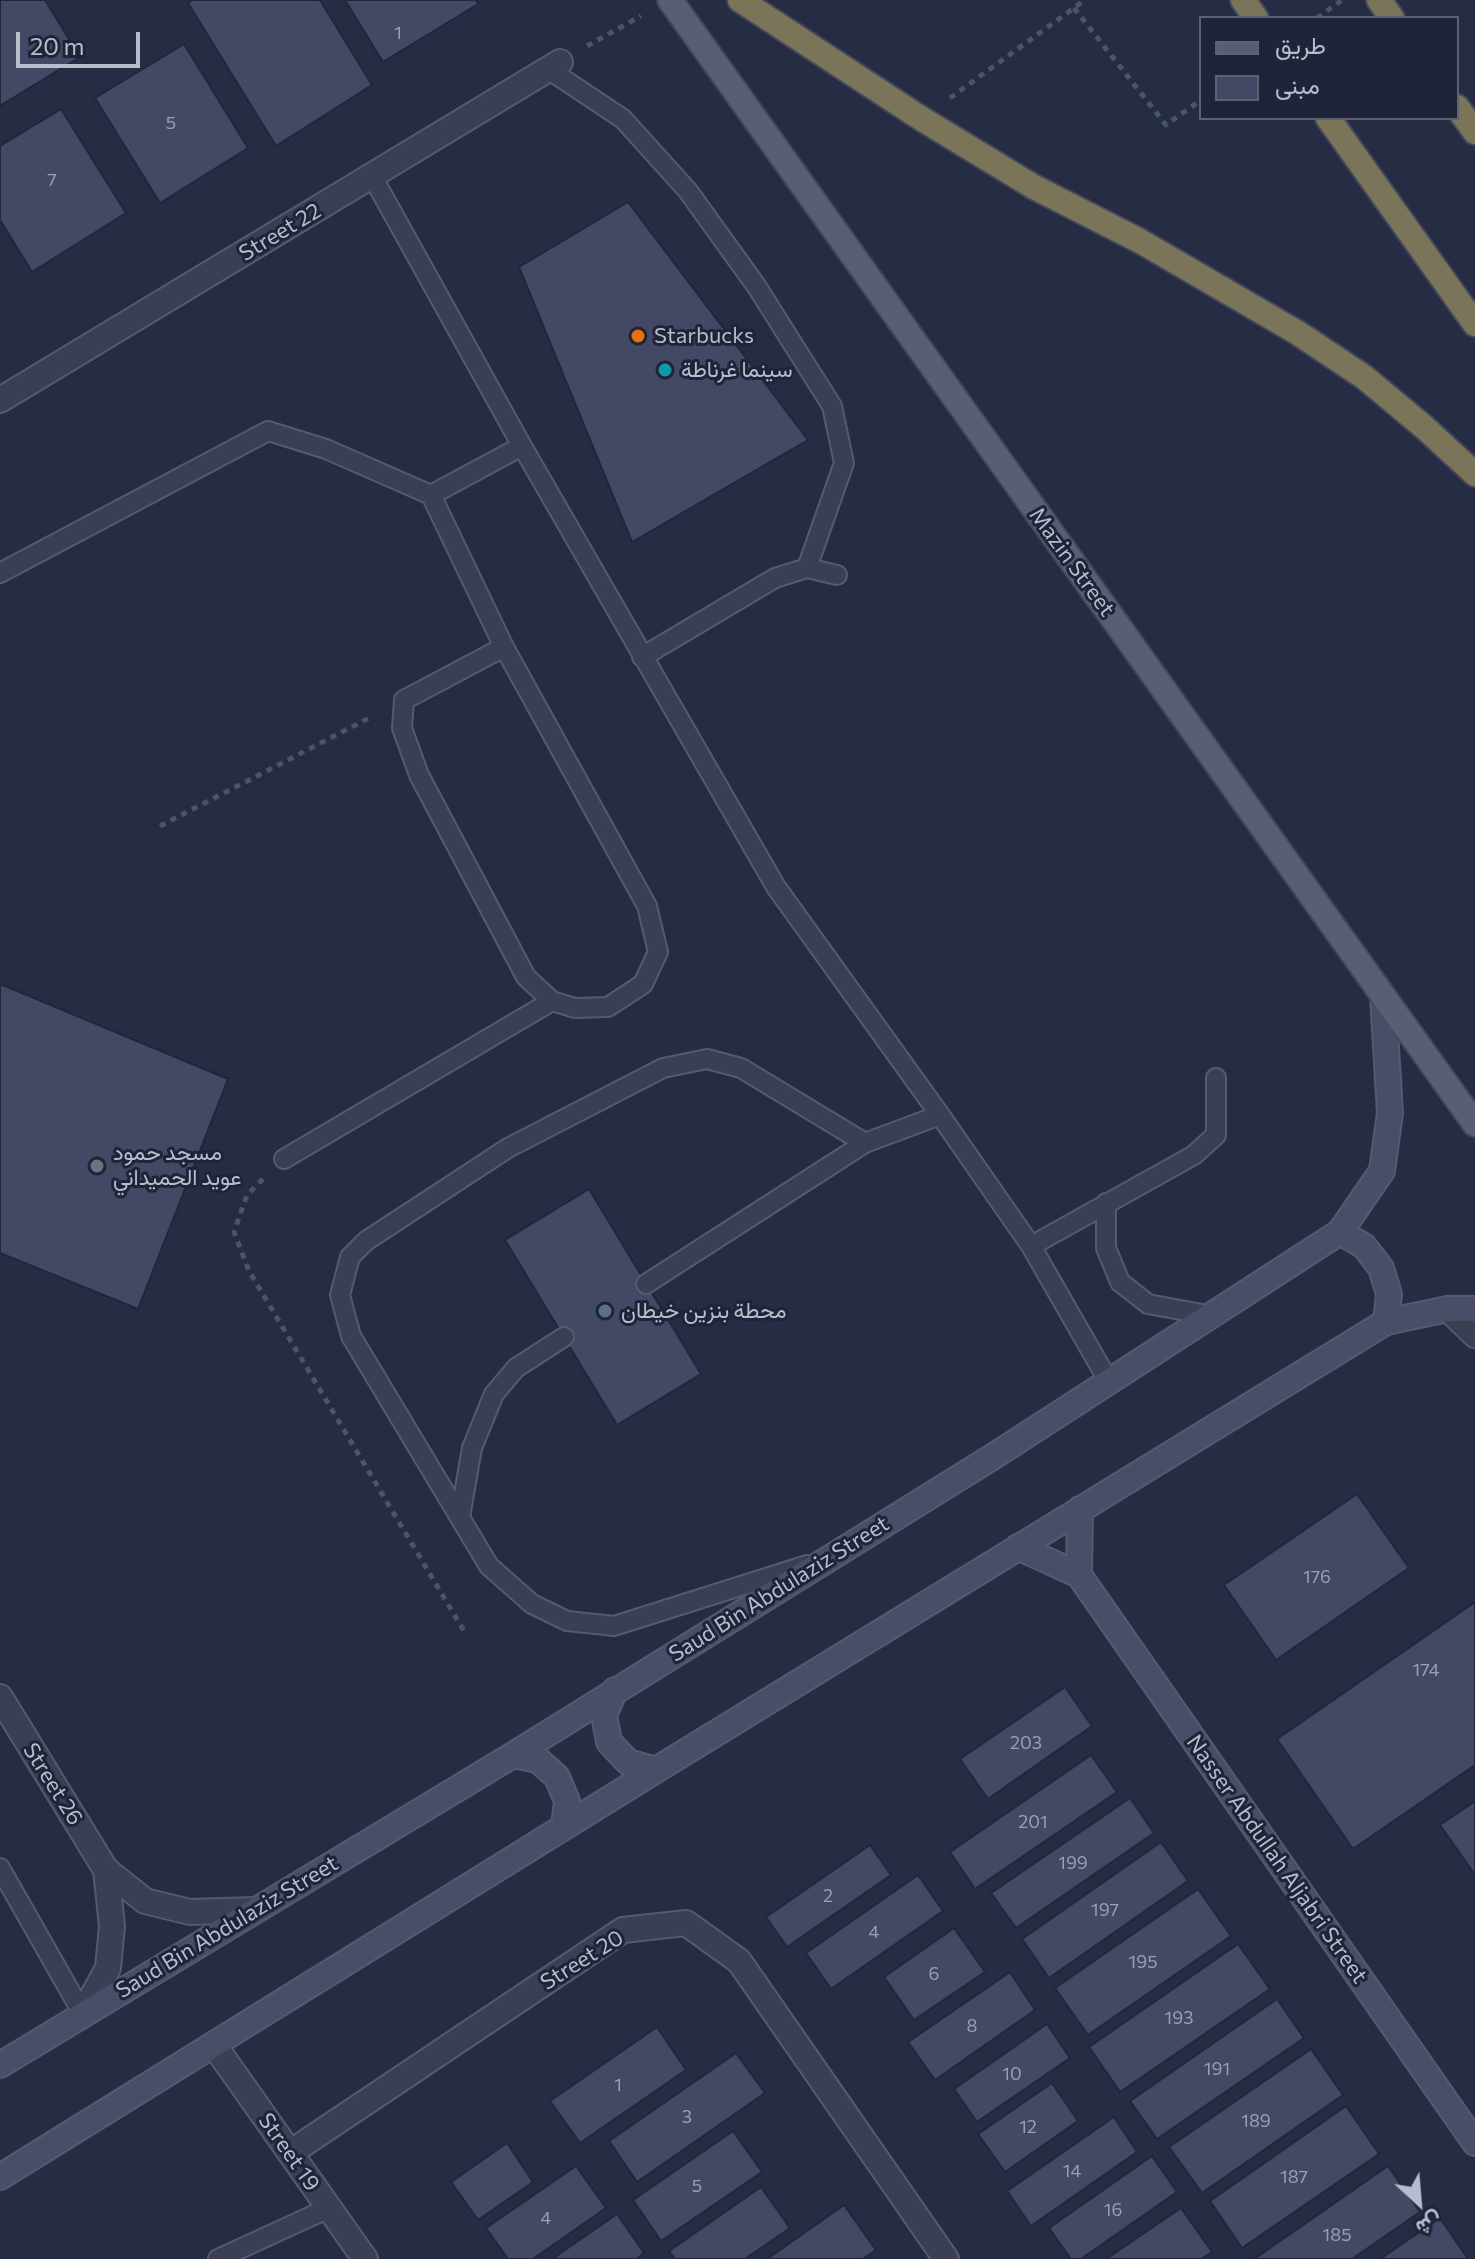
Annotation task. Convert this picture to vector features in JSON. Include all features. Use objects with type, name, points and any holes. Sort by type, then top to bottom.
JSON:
[{"type":"highway","points":[[740,0],[922,119],[1034,187],[1140,241],[1298,333],[1364,377],[1475,474]]},
{"type":"highway","points":[[1459,110],[1475,132]]},
{"type":"highway","points":[[1329,120],[1475,324]]},
{"type":"main road","name":"Mazin Street","points":[[670,0],[1475,1124]]},
{"type":"main road","name":"Saud Bin Abdulaziz Street","points":[[0,2065],[513,1755],[1109,1382],[1340,1232],[1382,1171],[1390,1113],[1383,997]]},
{"type":"main road","points":[[1340,1232],[1364,1246],[1381,1268],[1389,1294],[1386,1322]]},
{"type":"main road","points":[[0,2177],[1386,1322],[1448,1309],[1475,1309]]},
{"type":"main road","points":[[1018,1547],[1079,1575],[1080,1509]]},
{"type":"main road","name":"Nasser Abdullah Aljabri Street","points":[[1079,1575],[1475,2143]]},
{"type":"main road","points":[[615,1690],[604,1715],[609,1742],[628,1762],[656,1770]]},
{"type":"main road","points":[[513,1755],[538,1760],[557,1777],[567,1801],[564,1827]]},
{"type":"street","name":"Street 22","points":[[2,395],[562,60]]},
{"type":"street","points":[[1448,1309],[1475,1335]]},
{"type":"street","name":"Street 26","points":[[0,1697],[106,1870],[145,1901],[190,1912],[255,1910]]},
{"type":"street","name":"Street 26","points":[[83,2014],[108,1968],[112,1926],[106,1870]]},
{"type":"street","name":"Street 20","points":[[290,2153],[623,1930],[686,1923],[739,1961],[946,2259]]},
{"type":"street","name":"Street 19","points":[[214,2045],[365,2259]]},
{"type":"lane","points":[[562,60],[623,119],[688,191],[757,287],[832,406],[844,463],[807,568]]},
{"type":"lane","points":[[372,176],[522,446],[776,887],[1031,1246],[1109,1382]]},
{"type":"lane","points":[[0,573],[268,431],[326,449],[431,495],[504,647],[647,906],[658,952],[643,984],[608,1007],[575,1008],[552,1001],[526,977],[419,775],[402,728],[404,700],[504,647]]},
{"type":"lane","points":[[431,495],[522,446]]},
{"type":"lane","points":[[642,657],[775,578],[807,568],[837,575]]},
{"type":"lane","points":[[284,1159],[552,1001]]},
{"type":"lane","points":[[827,1559],[614,1626],[567,1621],[532,1604],[489,1566],[351,1336],[340,1295],[350,1257],[366,1241],[508,1148],[663,1068],[707,1059],[741,1068],[865,1143]]},
{"type":"lane","points":[[1031,1246],[1194,1155],[1216,1135],[1216,1078]]},
{"type":"lane","points":[[646,1284],[865,1143],[940,1115]]},
{"type":"lane","points":[[1106,1203],[1106,1248],[1120,1282],[1148,1304],[1213,1316]]},
{"type":"lane","points":[[460,1517],[472,1448],[494,1394],[516,1368],[564,1337]]},
{"type":"lane","points":[[0,1868],[83,2014]]},
{"type":"lane","points":[[218,2259],[329,2208]]},
{"type":"path","points":[[562,60],[670,0]]},
{"type":"path","points":[[922,119],[1085,0]]},
{"type":"path","points":[[1320,16],[1342,0]]},
{"type":"path","points":[[1074,8],[1166,125],[1199,101]]},
{"type":"path","points":[[160,826],[404,700]]},
{"type":"path","points":[[284,1159],[247,1195],[234,1232],[249,1271],[464,1631]]},
{"type":"building","points":[[0,0],[45,0],[80,57],[0,106]]},
{"type":"building","points":[[192,0],[320,0],[372,85],[276,146],[188,3]]},
{"type":"building","points":[[345,0],[476,0],[478,4],[383,62]]},
{"type":"building","points":[[184,44],[248,148],[160,203],[95,98]]},
{"type":"building","points":[[61,109],[126,213],[32,272],[0,220],[0,146]]},
{"type":"building","points":[[628,202],[808,440],[632,542],[519,267]]},
{"type":"building","name":"مسجد حمود عويد الحميداني","points":[[0,984],[228,1079],[138,1309],[0,1253]]},
{"type":"building","name":"محطة بنزين خيطان","points":[[589,1189],[701,1374],[617,1425],[505,1240]]},
{"type":"building","points":[[1357,1494],[1409,1568],[1276,1660],[1224,1585]]},
{"type":"building","points":[[1475,1602],[1475,1765],[1353,1849],[1277,1739]]},
{"type":"building","points":[[1065,1687],[1092,1726],[988,1799],[960,1759]]},
{"type":"building","points":[[1091,1755],[1117,1792],[975,1889],[950,1852]]},
{"type":"building","points":[[1130,1798],[1154,1833],[1016,1928],[991,1893]]},
{"type":"building","points":[[1475,1801],[1475,1875],[1440,1825]]},
{"type":"building","points":[[1161,1842],[1188,1881],[1049,1978],[1022,1939]]},
{"type":"building","points":[[870,1845],[891,1875],[787,1947],[766,1917]]},
{"type":"building","points":[[918,1875],[943,1911],[831,1989],[806,1953]]},
{"type":"building","points":[[1198,1889],[1231,1936],[1088,2035],[1055,1988]]},
{"type":"building","points":[[954,1928],[985,1972],[914,2020],[884,1977]]},
{"type":"building","points":[[1238,1944],[1270,1989],[1120,2092],[1089,2047]]},
{"type":"building","points":[[1010,1972],[1035,2010],[935,2080],[908,2042]]},
{"type":"building","points":[[1277,1999],[1304,2038],[1157,2139],[1130,2101]]},
{"type":"building","points":[[1047,2024],[1070,2058],[977,2122],[954,2089]]},
{"type":"building","points":[[657,2027],[686,2070],[580,2143],[550,2101]]},
{"type":"building","points":[[1311,2049],[1343,2095],[1202,2193],[1169,2147]]},
{"type":"building","points":[[736,2053],[765,2093],[637,2182],[609,2141]]},
{"type":"building","points":[[1052,2083],[1078,2121],[1005,2172],[978,2134]]},
{"type":"building","points":[[1346,2106],[1379,2154],[1242,2248],[1210,2201]]},
{"type":"building","points":[[1114,2117],[1137,2152],[1031,2226],[1007,2191]]},
{"type":"building","points":[[733,2131],[762,2172],[661,2241],[633,2200]]},
{"type":"building","points":[[507,2143],[533,2182],[478,2220],[451,2182]]},
{"type":"building","points":[[1152,2156],[1177,2192],[1081,2259],[1071,2259],[1049,2228]]},
{"type":"building","points":[[576,2166],[606,2208],[533,2259],[508,2259],[486,2228]]},
{"type":"building","points":[[1388,2166],[1420,2212],[1352,2259],[1254,2259]]},
{"type":"building","points":[[761,2187],[790,2228],[745,2259],[675,2259],[669,2251]]},
{"type":"building","points":[[844,2205],[876,2250],[863,2259],[767,2259]]},
{"type":"building","points":[[1181,2208],[1212,2252],[1201,2259],[1106,2259]]},
{"type":"building","points":[[617,2214],[644,2253],[637,2259],[552,2259]]},
{"type":"building","points":[[1440,2218],[1468,2259],[1380,2259]]},
{"type":"place","name":"Starbucks","points":[[638,336]]},
{"type":"place","name":"سينما غرناطة","points":[[665,370]]},
{"type":"place","name":"مسجد حمود عويد الحميداني","points":[[97,1166]]},
{"type":"place","name":"محطة بنزين خيطان","points":[[605,1311]]}]
